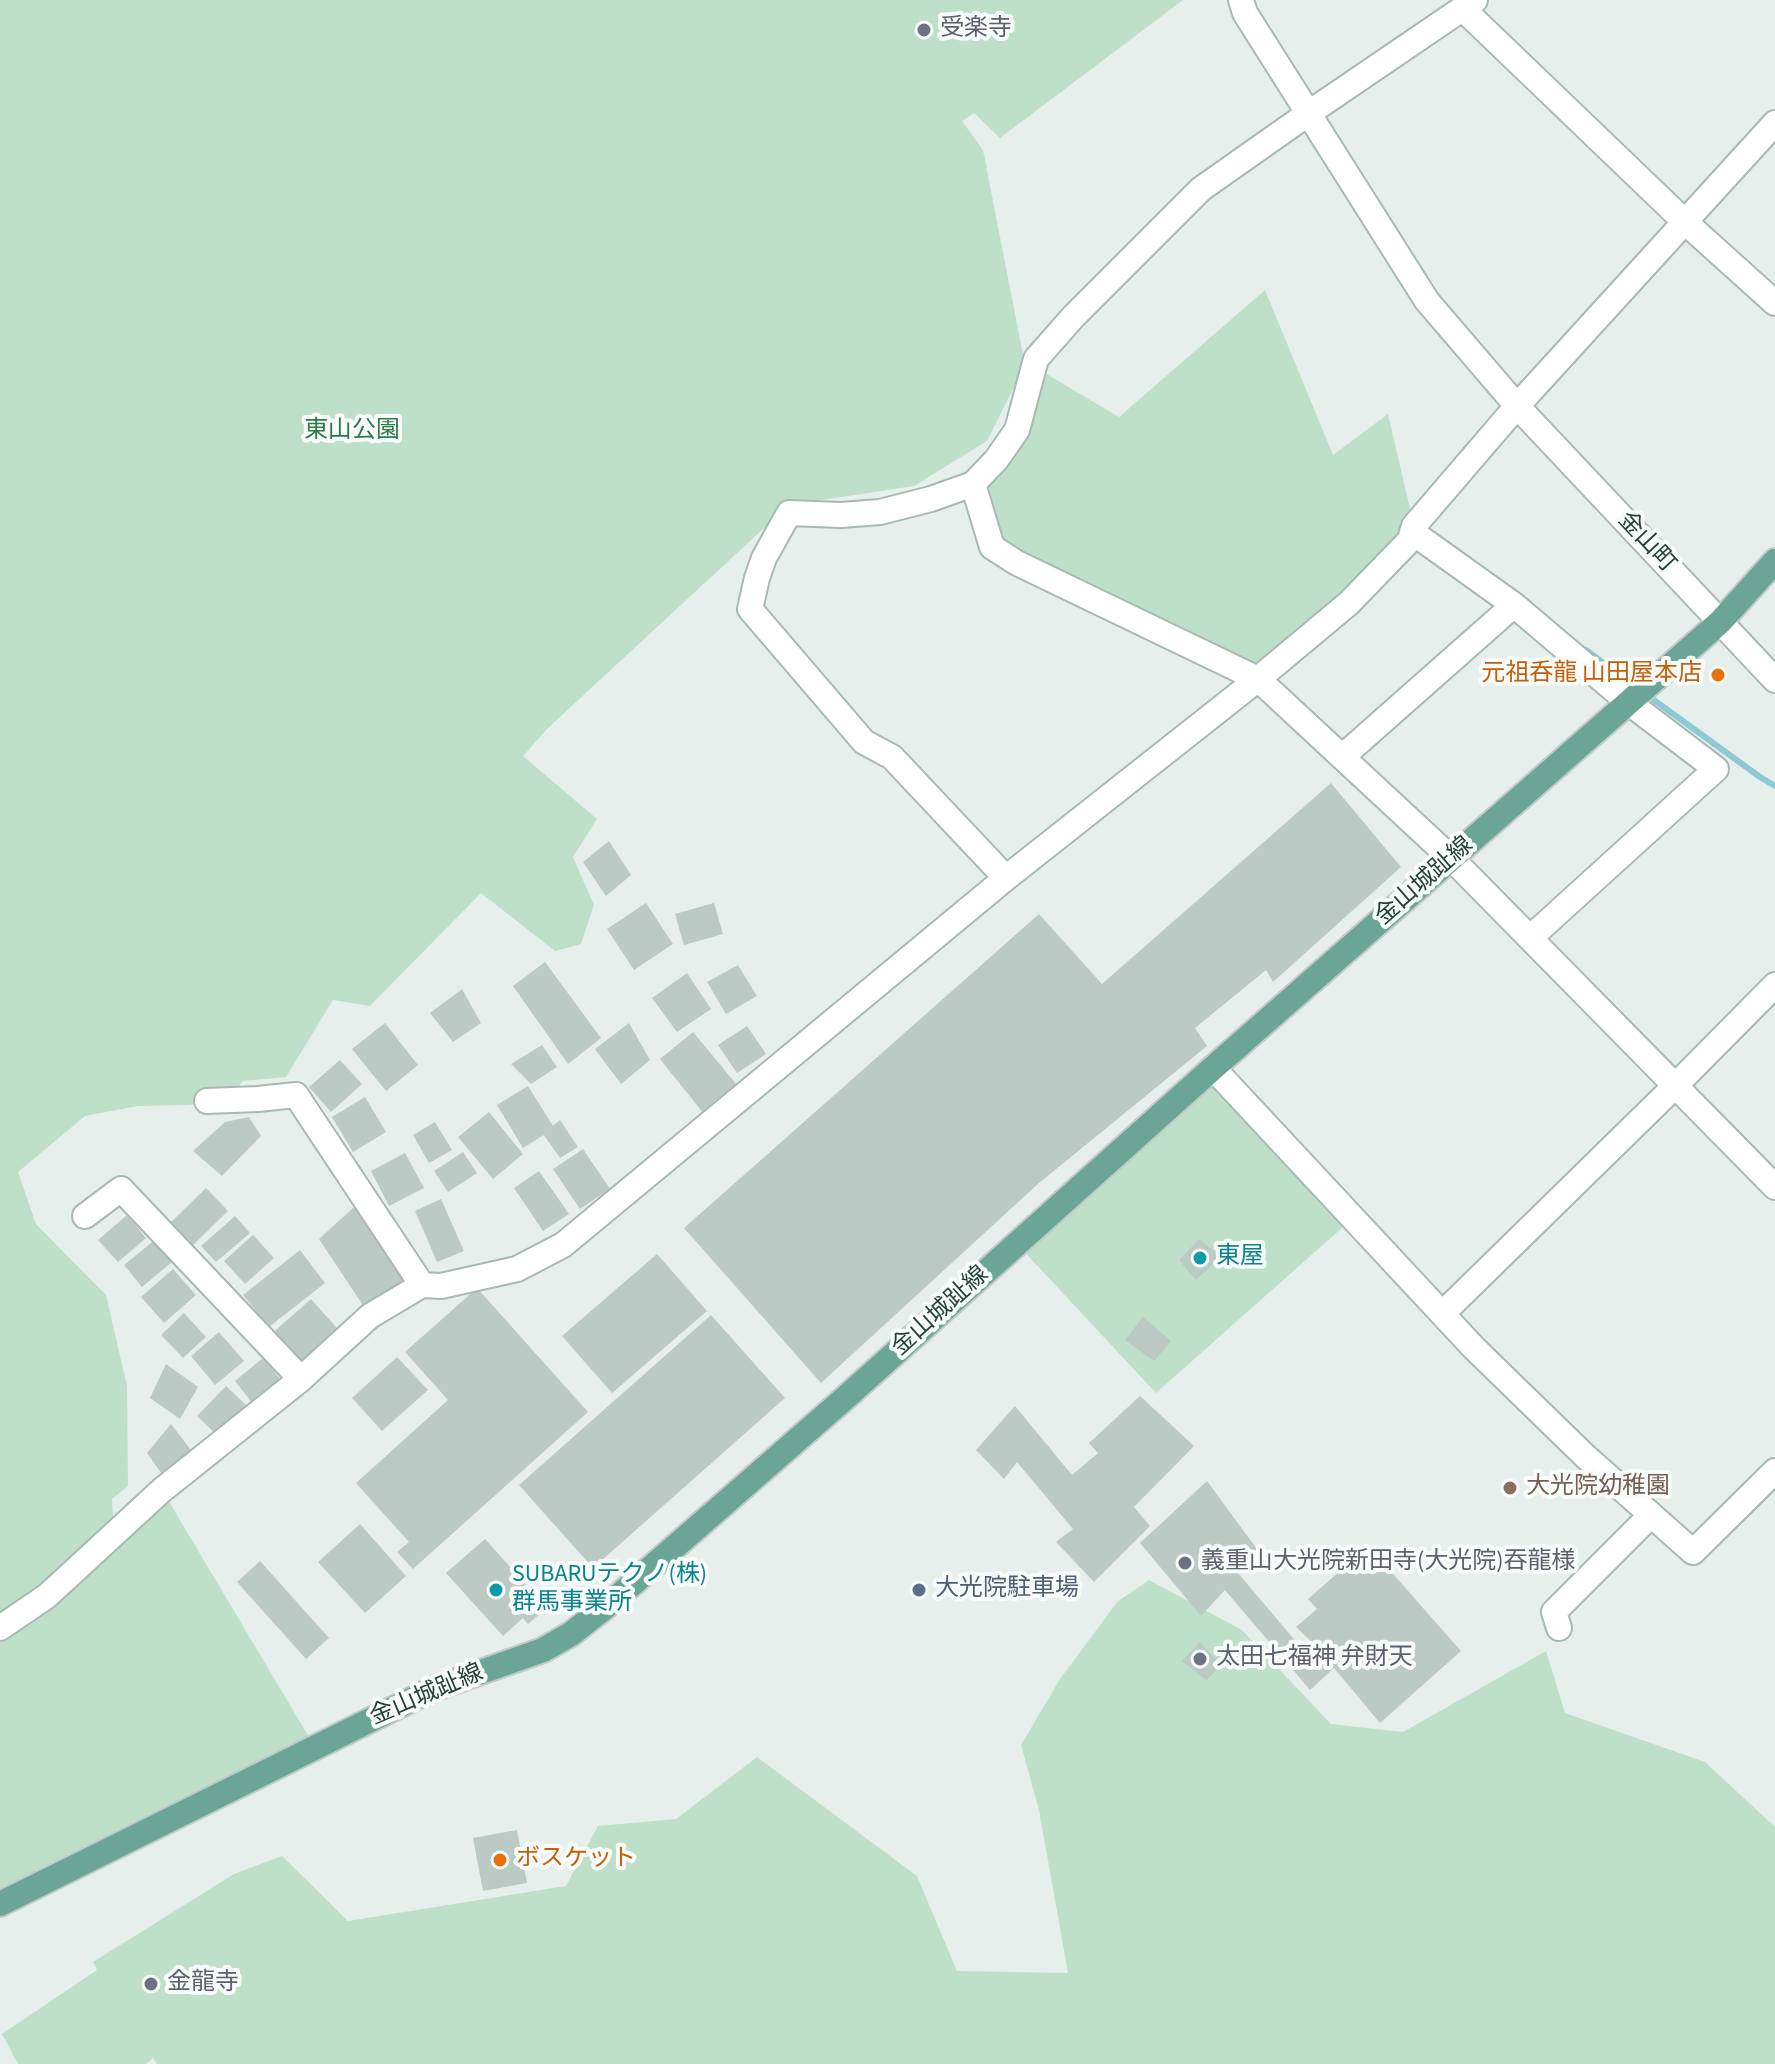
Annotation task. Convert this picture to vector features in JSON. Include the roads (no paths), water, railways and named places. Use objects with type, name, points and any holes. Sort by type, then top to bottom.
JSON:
[{"type":"main road","name":"金山城趾線","points":[[0,1904],[433,1689],[543,1650],[571,1634],[844,1399],[1213,1068],[1720,622],[1775,561]]},
{"type":"street","name":"金山町","points":[[1241,0],[1245,13],[1427,301],[1517,406],[1775,680]]},
{"type":"street","points":[[1006,878],[892,757],[864,742],[750,609],[757,578],[764,558],[789,513],[841,515],[880,512],[973,484],[996,460],[1017,430],[1036,359],[1073,317],[1201,189],[1469,5],[1685,222],[1775,303]]},
{"type":"street","points":[[0,1628],[47,1596],[162,1490],[301,1379],[370,1316],[422,1285],[441,1286],[517,1269],[563,1245],[1006,878],[1349,603],[1410,540],[1414,526],[1517,406],[1775,123]]},
{"type":"street","points":[[973,484],[992,547],[1017,563],[1258,679],[1451,859],[1775,1187]]},
{"type":"street","points":[[1412,532],[1514,605],[1629,702],[1716,769],[1530,938]]},
{"type":"street","points":[[1342,757],[1514,605]]},
{"type":"street","points":[[1443,1313],[1775,985]]},
{"type":"street","points":[[1213,1068],[1474,1348],[1585,1456],[1693,1552],[1775,1471]]},
{"type":"street","points":[[207,1101],[296,1095],[422,1285]]},
{"type":"street","points":[[85,1216],[121,1189],[301,1379]]},
{"type":"street","points":[[1559,1628],[1554,1612],[1651,1515]]},
{"type":"waterway","points":[[1586,650],[1638,689]]},
{"type":"waterway","points":[[1647,695],[1775,786]]},
{"type":"place","name":"受楽寺","points":[[924,30]]},
{"type":"place","name":"元祖呑龍 山田屋本店","points":[[1718,675]]},
{"type":"place","name":"東屋","points":[[1200,1258]]},
{"type":"place","name":"大光院幼稚園","points":[[1510,1488]]},
{"type":"place","name":"義重山大光院新田寺(大光院)吞龍様","points":[[1185,1563]]},
{"type":"place","name":"SUBARUテクノ(株) 群馬事業所","points":[[496,1590]]},
{"type":"place","name":"大光院駐車場","points":[[919,1590]]},
{"type":"place","name":"太田七福神 弁財天","points":[[1200,1659]]},
{"type":"place","name":"ボスケット","points":[[500,1860]]},
{"type":"place","name":"金龍寺","points":[[151,1984]]},
{"type":"park label","name":"東山公園","points":[[352,432]]}]
